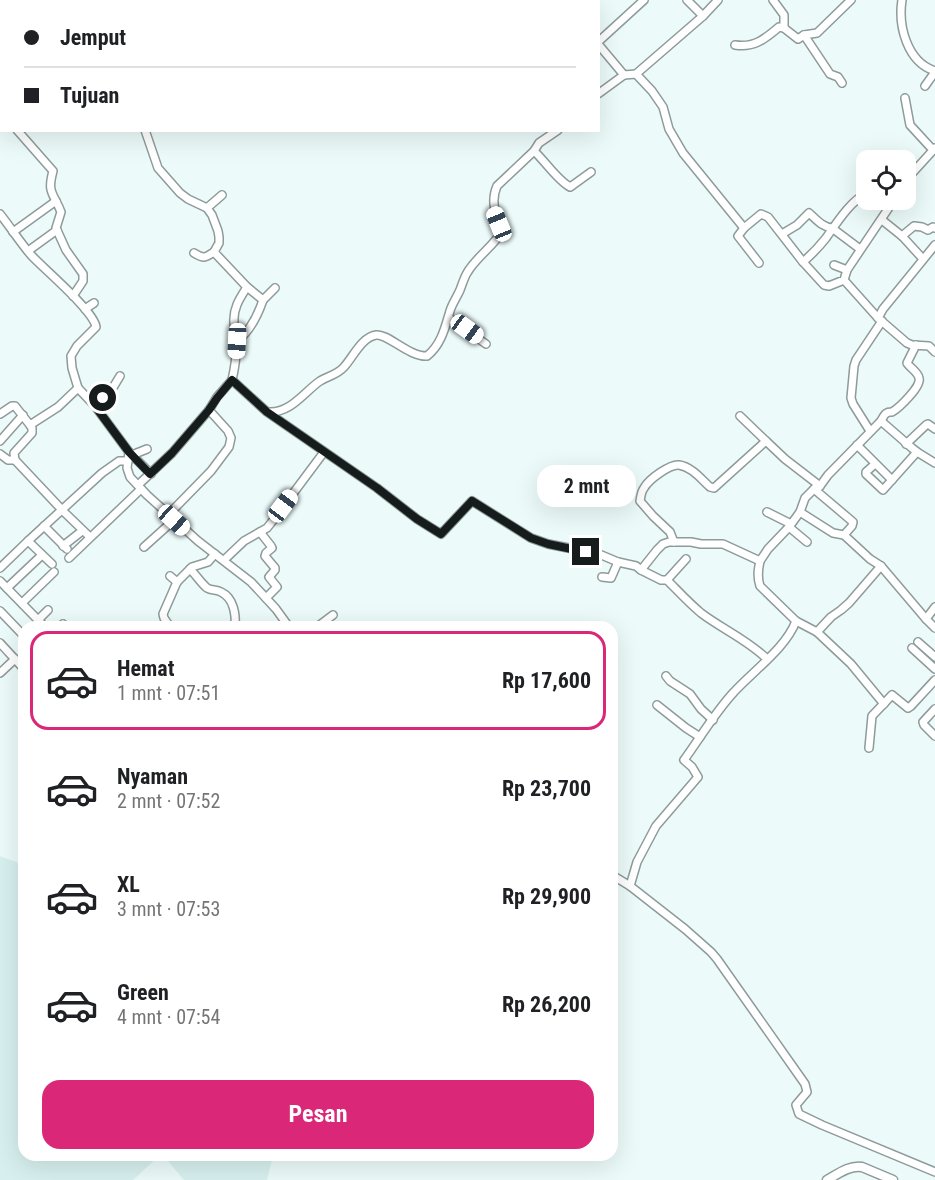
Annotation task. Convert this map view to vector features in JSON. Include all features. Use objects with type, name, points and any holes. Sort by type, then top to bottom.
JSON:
[{"type":"street","points":[[600,41],[644,0]]},
{"type":"street","points":[[687,0],[703,16]]},
{"type":"street","points":[[600,93],[624,75],[636,74],[703,16],[718,0]]},
{"type":"street","points":[[773,0],[784,15],[784,28]]},
{"type":"street","points":[[735,45],[745,47],[760,41],[779,27],[784,28],[798,39],[804,35],[817,33],[850,0]]},
{"type":"street","points":[[902,0],[901,22],[911,52],[918,61],[935,71],[925,86]]},
{"type":"street","points":[[804,35],[830,74],[838,77],[842,83]]},
{"type":"street","points":[[600,45],[624,75]]},
{"type":"street","points":[[636,74],[663,107],[669,129],[683,153],[744,228]]},
{"type":"street","points":[[905,99],[910,125],[934,149],[916,169]]},
{"type":"street","points":[[19,132],[53,171],[49,184],[61,212],[56,228],[66,250],[84,274],[83,281],[73,296]]},
{"type":"street","points":[[147,132],[158,168],[180,193],[207,208],[216,222],[219,243],[214,252],[204,258],[194,253]]},
{"type":"street","points":[[267,412],[288,408],[321,381],[338,372],[365,341],[373,336],[380,335],[415,355],[427,356],[432,352],[438,344],[466,274],[503,230],[495,213],[494,193],[497,186],[534,151],[539,143],[555,132]]},
{"type":"street","points":[[534,151],[559,179],[570,187],[591,172]]},
{"type":"street","points":[[207,208],[222,195]]},
{"type":"street","points":[[14,232],[56,201]]},
{"type":"street","points":[[803,262],[856,201]]},
{"type":"street","points":[[844,280],[847,270],[860,249],[888,210]]},
{"type":"street","points":[[782,234],[809,213],[821,224],[831,228],[860,249]]},
{"type":"street","points":[[0,214],[28,251],[94,320],[96,327],[77,346],[71,356],[70,363],[78,388],[95,406],[129,456],[150,474]]},
{"type":"street","points":[[759,263],[738,236],[761,214],[768,217],[824,285],[829,286],[844,280]]},
{"type":"street","points":[[882,220],[902,236],[923,259]]},
{"type":"street","points":[[902,236],[914,226],[928,230],[933,226],[935,228]]},
{"type":"street","points":[[28,251],[57,230]]},
{"type":"street","points":[[870,430],[853,404],[851,393],[856,360],[880,320],[883,309],[935,244]]},
{"type":"street","points":[[214,252],[247,287],[263,300]]},
{"type":"street","points":[[834,265],[847,270]]},
{"type":"street","points":[[844,280],[880,320],[907,343],[929,346],[935,352]]},
{"type":"street","points":[[69,558],[172,453],[232,380],[237,341],[235,311],[238,299],[247,287]]},
{"type":"street","points":[[237,341],[251,327],[263,300],[275,288]]},
{"type":"street","points":[[85,309],[94,303]]},
{"type":"street","points":[[448,318],[486,344]]},
{"type":"street","points":[[884,704],[851,664],[817,632],[796,621],[760,586],[758,571],[760,561],[800,512],[805,498],[881,421],[887,412],[894,410],[904,402],[919,385],[918,375],[907,363],[916,345]]},
{"type":"street","points":[[95,406],[120,376]]},
{"type":"street","points":[[232,380],[267,412],[441,534],[472,501],[531,538],[548,544],[599,554],[636,566],[661,580],[667,580],[702,614],[756,649],[767,659]]},
{"type":"street","points":[[30,425],[58,407],[78,388]]},
{"type":"street","points":[[0,414],[15,406],[30,425],[32,433],[14,453],[15,460],[90,537]]},
{"type":"street","points":[[144,548],[229,447],[231,438],[228,431],[209,410]]},
{"type":"street","points":[[0,441],[22,415]]},
{"type":"street","points":[[740,416],[853,522],[844,535]]},
{"type":"street","points":[[881,421],[923,457],[934,460]]},
{"type":"street","points":[[906,444],[926,425],[935,429]]},
{"type":"street","points":[[674,542],[670,532],[640,501],[645,486],[671,466],[677,465],[693,471],[710,488],[714,488],[766,441]]},
{"type":"street","points":[[858,445],[892,480]]},
{"type":"street","points":[[0,568],[102,473],[129,456],[147,449]]},
{"type":"street","points":[[224,561],[244,541],[271,523],[324,452]]},
{"type":"street","points":[[875,464],[866,474],[884,490],[917,452]]},
{"type":"street","points":[[0,454],[8,460],[15,460]]},
{"type":"street","points":[[129,456],[128,472],[140,487],[198,541],[251,582],[284,621]]},
{"type":"street","points":[[766,512],[790,526],[807,542]]},
{"type":"street","points":[[800,512],[833,533],[844,535],[881,566],[935,628]]},
{"type":"street","points":[[44,526],[65,548],[82,531]]},
{"type":"street","points":[[260,532],[272,548],[265,556],[275,568],[269,578],[277,586],[267,598]]},
{"type":"street","points":[[22,603],[53,568],[28,541]]},
{"type":"street","points":[[641,570],[663,544],[674,542],[723,544],[760,561]]},
{"type":"street","points":[[166,621],[163,614],[177,582],[190,569],[207,562],[215,554]]},
{"type":"street","points":[[7,588],[42,555]]},
{"type":"street","points":[[667,580],[686,559]]},
{"type":"street","points":[[602,577],[611,578],[618,562]]},
{"type":"street","points":[[817,632],[849,603],[881,566]]},
{"type":"street","points":[[190,569],[207,588],[221,591],[230,601],[235,611],[235,621]]},
{"type":"street","points":[[170,576],[177,582]]},
{"type":"street","points":[[0,581],[38,620],[48,610]]},
{"type":"street","points":[[926,619],[935,608]]},
{"type":"street","points":[[0,611],[18,630]]},
{"type":"street","points":[[325,621],[333,615]]},
{"type":"street","points":[[630,886],[638,862],[656,826],[698,777],[684,760],[734,692],[778,648],[796,621]]},
{"type":"street","points":[[918,642],[935,657]]},
{"type":"street","points":[[0,644],[18,662]]},
{"type":"street","points":[[912,648],[935,669]]},
{"type":"street","points":[[0,673],[15,659]]},
{"type":"street","points":[[666,676],[690,694],[713,720]]},
{"type":"street","points":[[869,748],[872,716],[892,695],[908,708],[935,680]]},
{"type":"street","points":[[657,705],[700,737]]},
{"type":"street","points":[[935,709],[923,722],[935,736]]},
{"type":"street","points":[[618,878],[690,934],[717,959],[805,1084],[807,1092],[796,1105],[799,1114],[935,1172]]},
{"type":"street","points":[[827,1180],[857,1166],[893,1180]]},
{"type":"shaded area","points":[[0,856],[18,863],[18,1161],[154,1161],[133,1180],[0,1180]]},
{"type":"shaded area","points":[[168,1161],[272,1161],[267,1180],[184,1180]]},
{"type":"route","points":[[103,398],[95,406],[129,452],[150,474],[192,431],[232,380],[267,412],[441,534],[472,501],[531,538],[586,552]]}]
